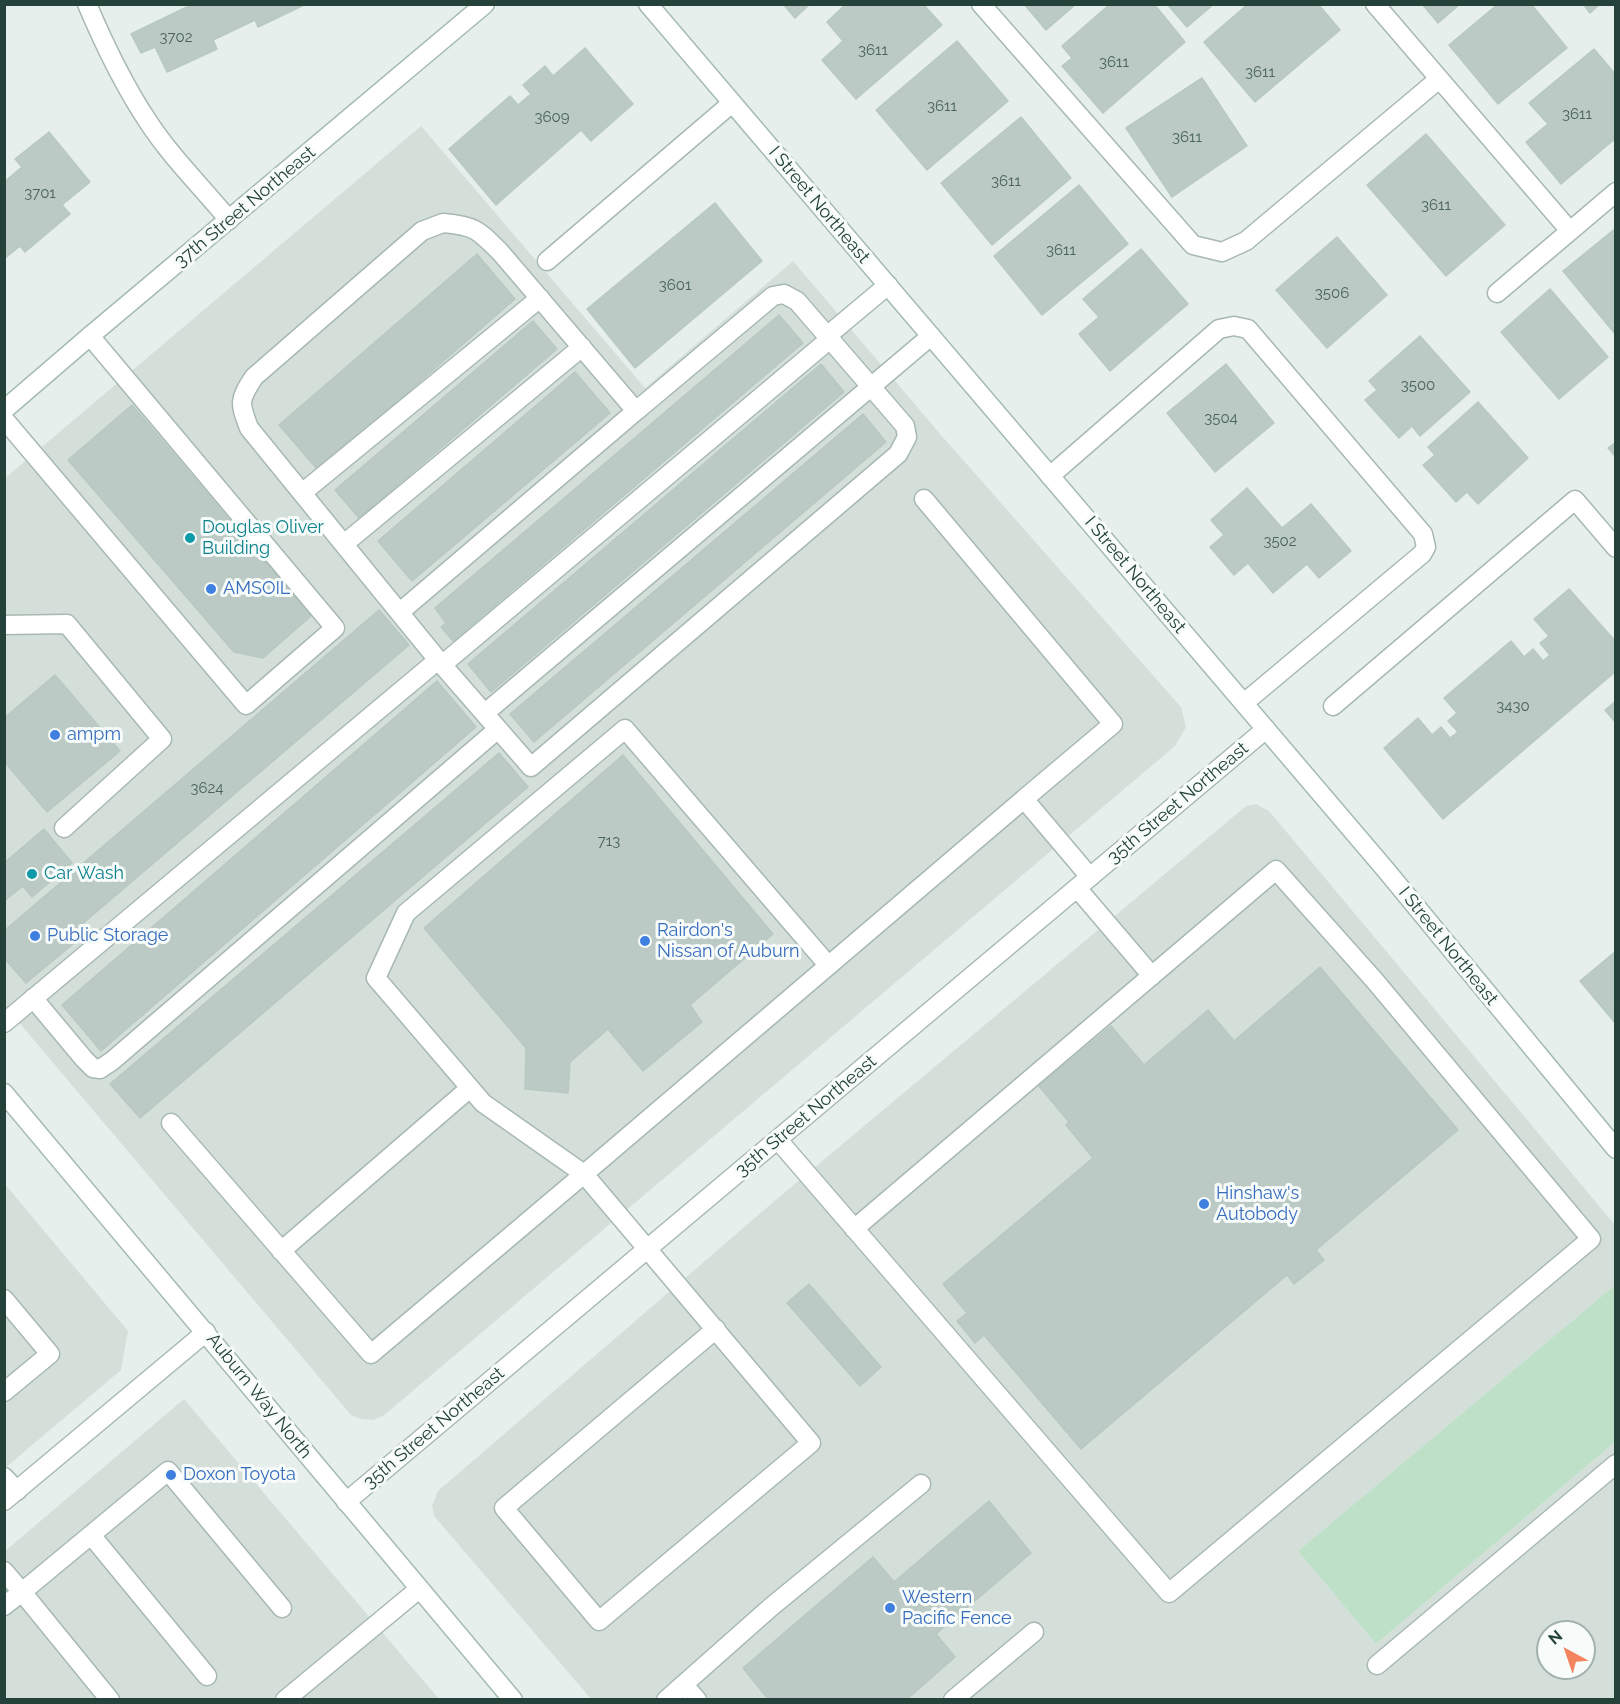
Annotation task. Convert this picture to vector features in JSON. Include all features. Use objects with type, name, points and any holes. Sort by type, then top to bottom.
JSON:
[{"type":"street","points":[[87,4],[115,65],[147,121],[230,220]]},
{"type":"street","name":"37th Street Northeast","points":[[4,410],[486,4]]},
{"type":"street","name":"I Street Northeast","points":[[648,4],[1392,878],[1616,1149]]},
{"type":"street","points":[[981,4],[1193,245],[1222,252],[1246,241],[1439,79]]},
{"type":"street","points":[[1375,4],[1569,231]]},
{"type":"street","points":[[547,261],[732,103]]},
{"type":"street","points":[[1497,293],[1616,192]]},
{"type":"street","points":[[400,612],[773,296],[784,294],[797,301],[905,426],[907,437],[898,454],[531,767],[441,662],[249,428],[242,411],[242,395],[254,377],[422,231],[443,223],[479,230],[636,411]]},
{"type":"street","points":[[4,1023],[616,520],[888,285]]},
{"type":"street","points":[[302,493],[540,298]]},
{"type":"street","points":[[1050,476],[1219,329],[1234,326],[1248,328],[1424,534],[1426,547],[1422,554],[1244,703]]},
{"type":"street","points":[[4,418],[246,705],[335,628],[90,336]]},
{"type":"street","points":[[484,713],[931,336]]},
{"type":"street","points":[[344,544],[582,347]]},
{"type":"street","points":[[171,1123],[371,1354],[1113,724],[924,499]]},
{"type":"street","points":[[1333,706],[1575,500],[1616,548]]},
{"type":"street","points":[[4,625],[67,624],[162,739],[64,828]]},
{"type":"street","points":[[33,998],[84,1059],[93,1068],[100,1069],[498,729]]},
{"type":"street","points":[[716,1329],[504,1508],[599,1621],[812,1443],[716,1329],[584,1174],[483,1103],[376,978],[406,913],[625,729],[828,965]]},
{"type":"street","name":"35th Street Northeast","points":[[346,1502],[1266,729]]},
{"type":"street","points":[[1024,799],[1152,976]]},
{"type":"street","points":[[778,1140],[854,1229],[1169,1593],[1591,1239],[1375,981],[1276,870],[854,1229]]},
{"type":"street","points":[[281,1251],[470,1088]]},
{"type":"street","name":"Auburn Way North","points":[[4,1093],[513,1700]]},
{"type":"street","points":[[4,1299],[50,1354],[4,1392]]},
{"type":"street","points":[[4,1477],[10,1496],[206,1332]]},
{"type":"street","points":[[1377,1665],[1616,1464]]},
{"type":"street","points":[[4,1606],[168,1471],[282,1608]]},
{"type":"street","points":[[666,1700],[771,1607],[921,1484]]},
{"type":"street","points":[[91,1536],[207,1676]]},
{"type":"street","points":[[4,1571],[110,1700]]},
{"type":"street","points":[[285,1700],[419,1589]]},
{"type":"street","points":[[963,1696],[1034,1632]]},
{"type":"street","points":[[684,1684],[697,1700]]},
{"type":"shaded area","points":[[421,126],[645,388],[793,261],[941,435],[1181,707],[1186,727],[1175,746],[383,1416],[373,1420],[351,1415],[5,1006],[4,479]]},
{"type":"shaded area","points":[[1256,804],[1269,811],[1615,1225],[1615,1285],[1298,1551],[1376,1644],[1615,1442],[1615,1699],[591,1699],[434,1516],[432,1506],[438,1491],[771,1204],[1246,806]]},
{"type":"shaded area","points":[[4,1183],[128,1331],[121,1370],[5,1468]]},
{"type":"shaded area","name":"Doxon Toyota","points":[[184,1399],[439,1699],[5,1699],[4,1552]]},
{"type":"green space","points":[[1615,1285],[1615,1442],[1376,1644],[1298,1551]]},
{"type":"building","points":[[193,4],[304,5],[258,27],[255,20],[213,40],[217,49],[167,72],[155,47],[141,53],[131,34]]},
{"type":"building","points":[[783,4],[810,4],[795,18]]},
{"type":"building","points":[[846,4],[923,4],[942,25],[856,99],[822,60],[843,41],[827,22]]},
{"type":"building","points":[[1024,4],[1076,4],[1046,30]]},
{"type":"building","points":[[1110,4],[1154,4],[1185,42],[1103,113],[1062,66],[1072,58],[1062,46]]},
{"type":"building","points":[[1167,4],[1214,4],[1187,27]]},
{"type":"building","points":[[1248,4],[1318,4],[1340,30],[1255,102],[1204,42]]},
{"type":"building","points":[[1422,4],[1460,4],[1438,23]]},
{"type":"building","points":[[1498,4],[1531,4],[1567,48],[1498,104],[1449,45]]},
{"type":"building","points":[[1583,4],[1600,4],[1590,13]]},
{"type":"building","points":[[957,41],[1008,101],[927,170],[876,110]]},
{"type":"building","points":[[585,48],[633,104],[591,141],[581,130],[496,205],[449,149],[510,96],[518,105],[531,94],[523,85],[545,66],[553,76]]},
{"type":"building","points":[[1594,49],[1616,75],[1616,138],[1561,184],[1526,142],[1548,124],[1529,103]]},
{"type":"building","points":[[1202,78],[1247,146],[1172,197],[1126,128]]},
{"type":"building","points":[[1021,117],[1071,178],[992,245],[941,183]]},
{"type":"building","points":[[49,132],[90,182],[62,205],[70,214],[25,252],[20,246],[4,259],[4,182],[22,167],[15,159]]},
{"type":"building","points":[[1426,134],[1505,225],[1446,276],[1367,185]]},
{"type":"building","points":[[1079,185],[1128,244],[1042,315],[994,256]]},
{"type":"building","points":[[715,203],[762,261],[635,368],[587,309]]},
{"type":"building","points":[[1616,228],[1616,335],[1563,271]]},
{"type":"building","points":[[1337,237],[1387,295],[1327,348],[1276,290]]},
{"type":"building","points":[[1141,249],[1188,304],[1110,371],[1079,334],[1099,317],[1083,299]]},
{"type":"building","points":[[477,254],[515,299],[318,470],[279,425]]},
{"type":"building","points":[[1550,289],[1608,357],[1559,399],[1501,332]]},
{"type":"building","points":[[779,315],[803,343],[453,641],[441,627],[446,623],[435,608]]},
{"type":"building","points":[[533,321],[557,349],[359,518],[335,490]]},
{"type":"building","points":[[1420,336],[1470,392],[1420,436],[1412,426],[1399,438],[1365,400],[1377,390],[1369,381]]},
{"type":"building","points":[[821,364],[844,392],[491,692],[468,664]]},
{"type":"building","points":[[1226,364],[1274,423],[1215,472],[1167,413]]},
{"type":"building","points":[[575,372],[610,413],[412,581],[378,541]]},
{"type":"building","points":[[1478,402],[1528,458],[1478,504],[1467,492],[1456,502],[1423,465],[1435,455],[1428,447]]},
{"type":"building","name":"Douglas Oliver Building","points":[[132,405],[311,616],[263,658],[234,652],[68,460]]},
{"type":"building","points":[[863,414],[886,442],[534,742],[510,714]]},
{"type":"building","points":[[1616,442],[1616,457],[1608,448]]},
{"type":"building","points":[[1247,488],[1282,528],[1311,504],[1351,551],[1319,578],[1307,564],[1273,593],[1248,563],[1234,575],[1210,547],[1224,535],[1211,520]]},
{"type":"building","points":[[1569,589],[1616,642],[1616,671],[1443,819],[1384,748],[1418,718],[1432,735],[1441,727],[1450,738],[1458,732],[1448,721],[1457,713],[1444,698],[1511,641],[1524,657],[1533,649],[1543,661],[1550,655],[1540,643],[1549,636],[1534,619]]},
{"type":"building","points":[[379,610],[409,645],[67,937],[73,944],[26,983],[4,958],[4,931]]},
{"type":"building","name":"ampm","points":[[55,675],[120,751],[47,812],[4,761],[4,718]]},
{"type":"building","points":[[437,681],[476,727],[101,1051],[62,1005]]},
{"type":"building","points":[[1616,701],[1616,723],[1605,710]]},
{"type":"building","points":[[499,753],[528,787],[140,1118],[110,1084]]},
{"type":"building","points":[[623,755],[773,934],[690,1005],[702,1022],[643,1071],[608,1029],[570,1062],[568,1093],[525,1089],[526,1048],[424,928]]},
{"type":"building","name":"Car Wash","points":[[44,829],[72,863],[32,897],[23,886],[4,901],[4,863]]},
{"type":"building","points":[[1616,951],[1616,1024],[1580,981]]},
{"type":"building","name":"Hinshaw's Autobody","points":[[1320,967],[1458,1130],[1316,1250],[1324,1260],[1294,1284],[1287,1275],[1081,1449],[984,1335],[975,1343],[957,1321],[967,1313],[943,1284],[1093,1158],[1066,1125],[1069,1122],[1039,1086],[1111,1026],[1144,1065],[1208,1010],[1234,1041]]},
{"type":"building","points":[[809,1284],[881,1367],[860,1386],[787,1303]]},
{"type":"building","name":"Western Pacific Fence","points":[[989,1501],[1031,1553],[936,1634],[955,1657],[906,1700],[769,1700],[743,1668],[873,1557],[894,1582]]},
{"type":"place","name":"Douglas Oliver Building","points":[[190,538]]},
{"type":"place","name":"AMSOIL","points":[[211,589]]},
{"type":"place","name":"ampm","points":[[55,735]]},
{"type":"place","name":"Car Wash","points":[[32,874]]},
{"type":"place","name":"Public Storage","points":[[35,936]]},
{"type":"place","name":"Rairdon's Nissan of Auburn","points":[[645,941]]},
{"type":"place","name":"Hinshaw's Autobody","points":[[1204,1204]]},
{"type":"place","name":"Doxon Toyota","points":[[171,1475]]},
{"type":"place","name":"Western Pacific Fence","points":[[890,1608]]}]
